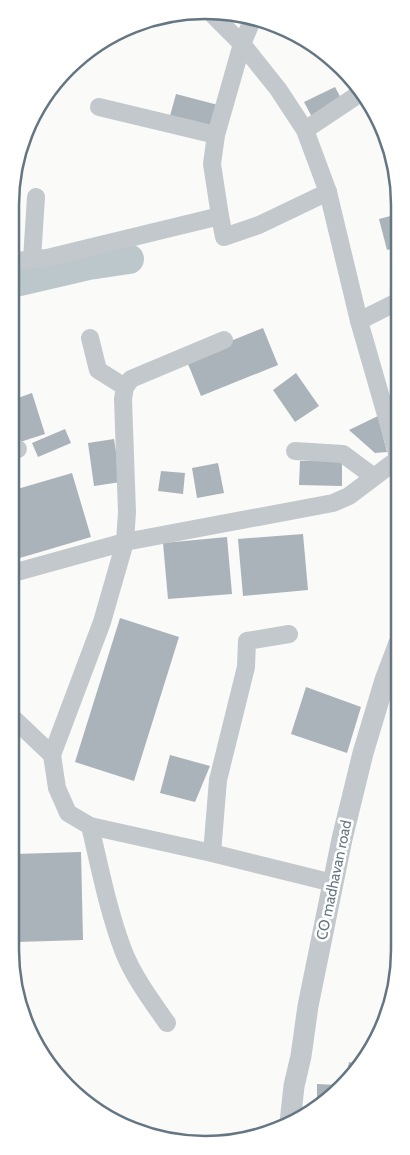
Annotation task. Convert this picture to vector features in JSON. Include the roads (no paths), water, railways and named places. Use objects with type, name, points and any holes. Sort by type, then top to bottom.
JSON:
[{"type":"street","points":[[217,19],[242,44],[278,88],[305,130],[328,192],[359,322],[391,432]]},
{"type":"street","points":[[250,24],[242,44],[216,135],[212,164],[224,236],[259,225],[328,192]]},
{"type":"street","points":[[305,130],[356,96]]},
{"type":"street","points":[[98,106],[216,135]]},
{"type":"street","points":[[36,197],[24,260],[47,258],[220,216]]},
{"type":"street","points":[[359,322],[391,305]]},
{"type":"street","points":[[90,338],[98,370],[125,387]]},
{"type":"street","points":[[224,340],[131,379],[125,387],[123,399],[127,512],[125,542],[102,622],[52,755],[57,788],[68,813],[90,826],[212,853],[333,883]]},
{"type":"street","points":[[295,452],[343,454],[374,477]]},
{"type":"street","points":[[19,571],[125,542],[333,503],[349,496],[391,465]]},
{"type":"street","points":[[212,853],[218,780],[246,667],[247,641],[289,634]]},
{"type":"street","name":"CO madhavan road","points":[[291,1115],[308,1006],[333,883],[364,753],[391,666]]},
{"type":"street","points":[[19,724],[52,755]]},
{"type":"street","points":[[90,826],[105,890],[124,951],[139,981],[166,1023]]},
{"type":"waterway","points":[[19,281],[89,265],[129,259]]}]
